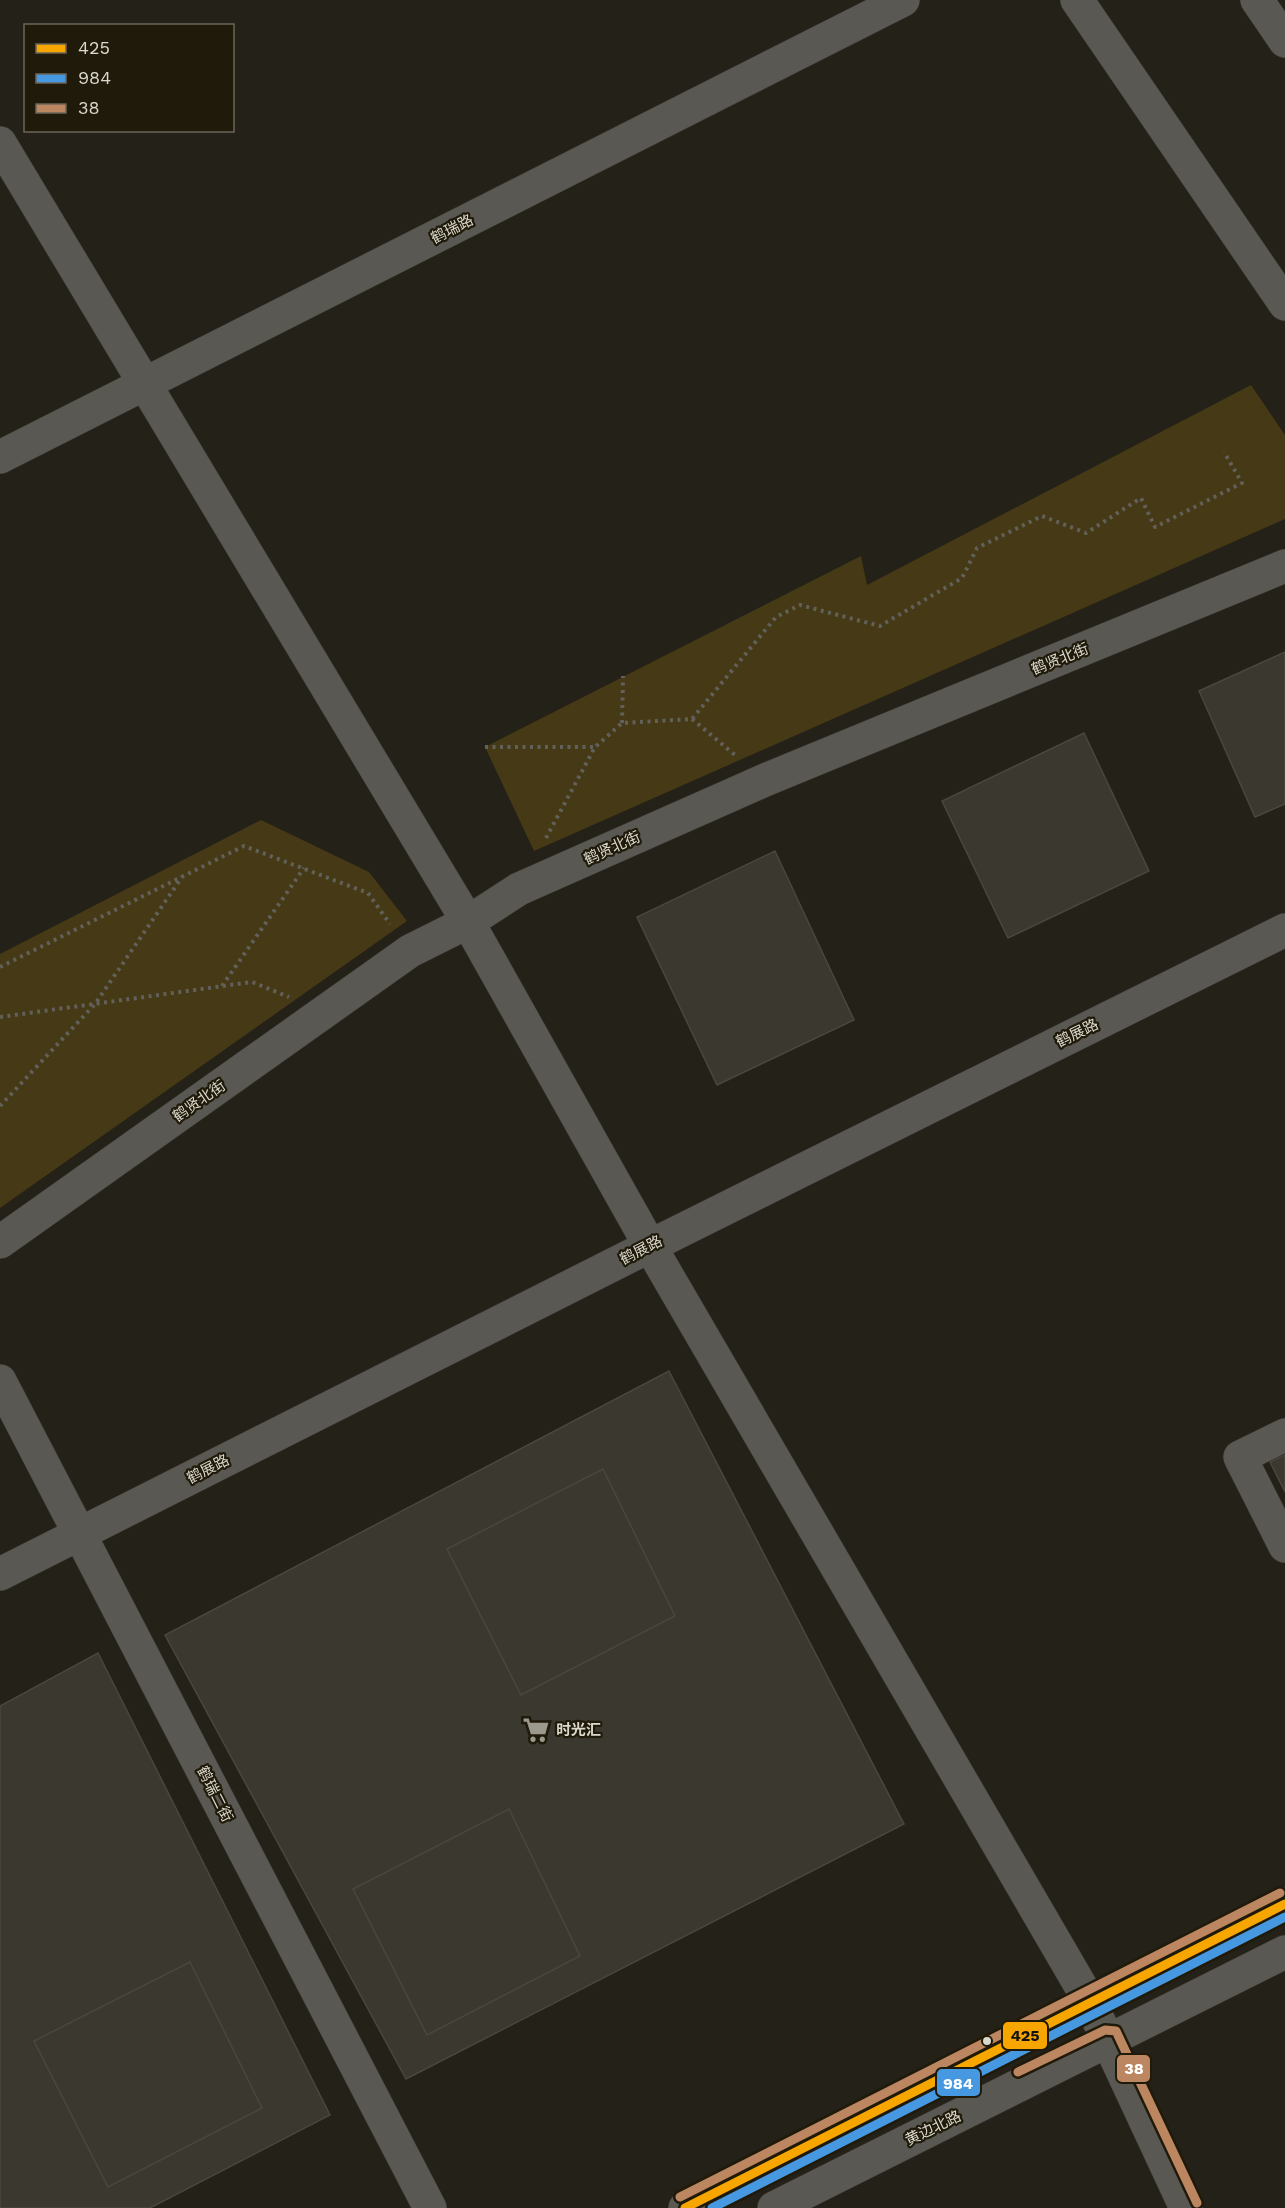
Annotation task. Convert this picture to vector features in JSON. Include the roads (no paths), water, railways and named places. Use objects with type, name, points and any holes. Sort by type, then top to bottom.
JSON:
[{"type":"street","name":"鹤瑞路","points":[[0,457],[903,0]]},
{"type":"street","points":[[1077,0],[1285,304]]},
{"type":"street","points":[[1257,0],[1285,41]]},
{"type":"street","points":[[0,143],[468,922],[650,1246],[1090,2002],[1186,2208]]},
{"type":"street","name":"鹤贤北街","points":[[0,1242],[410,951],[468,922],[519,889],[765,780],[1285,566]]},
{"type":"street","name":"鹤展路","points":[[0,1574],[650,1246],[1285,930]]},
{"type":"street","name":"鹤瑞二街","points":[[0,1381],[430,2208]]},
{"type":"street","points":[[1285,1435],[1240,1457],[1285,1546]]},
{"type":"street","points":[[685,2208],[1285,1904]]},
{"type":"street","name":"黄边北路","points":[[774,2208],[1285,1952]]},
{"type":"street","points":[[847,2126],[865,2162]]},
{"type":"place","name":"时光汇","points":[[536,1730]]}]
